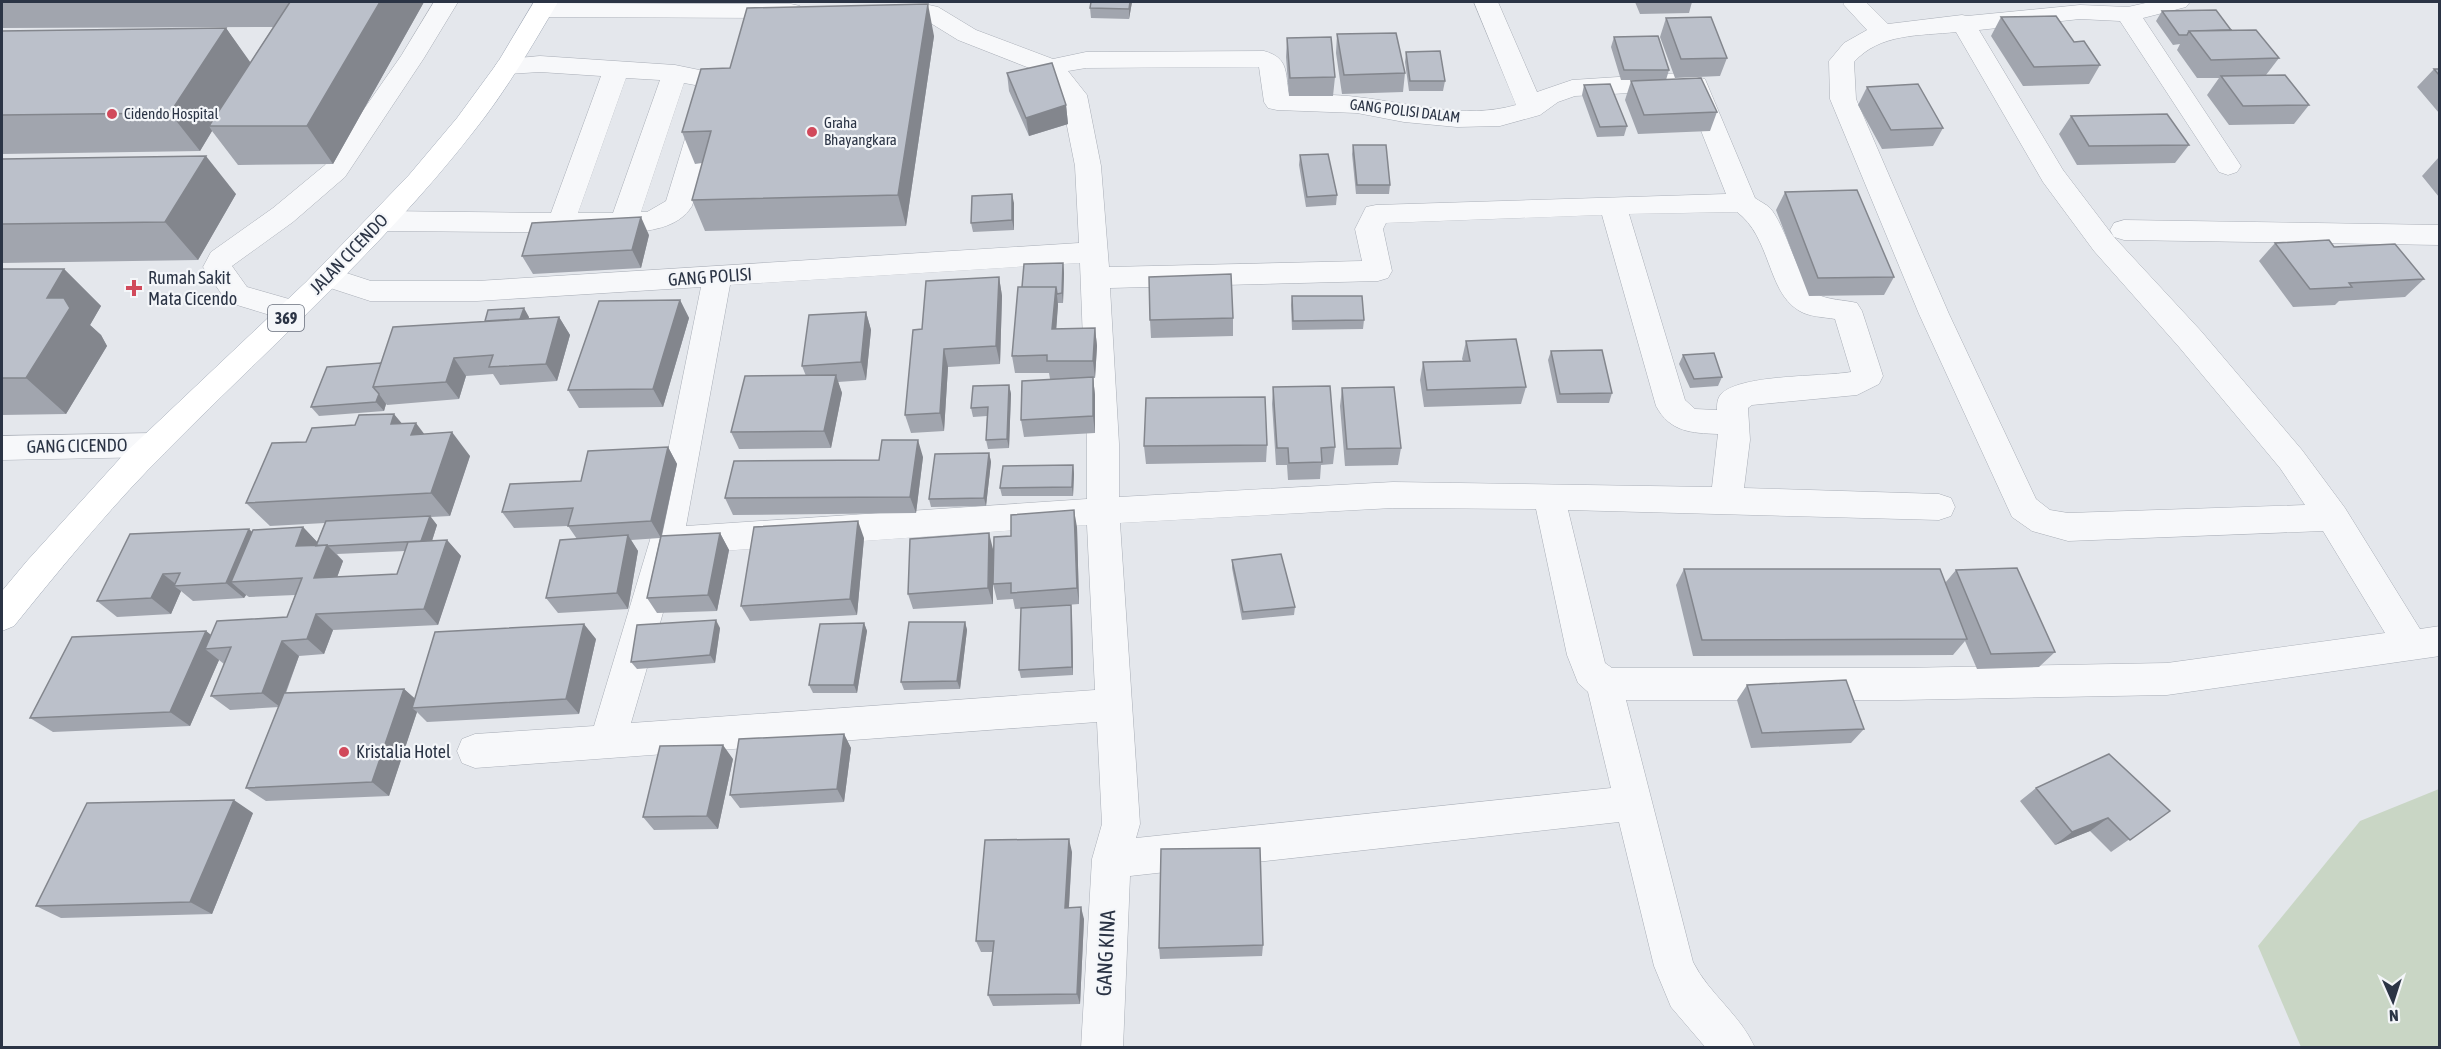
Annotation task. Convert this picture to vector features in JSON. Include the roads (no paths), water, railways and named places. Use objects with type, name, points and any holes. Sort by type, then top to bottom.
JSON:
[{"type":"main road","name":"JALAN CICENDO","points":[[2,615],[52,554],[153,445],[328,277],[382,221],[456,136],[508,66],[544,6]]},
{"type":"street","points":[[293,311],[237,295],[217,267],[221,259],[283,215],[334,171],[412,58],[446,2]]},
{"type":"street","points":[[859,12],[929,12],[956,2]]},
{"type":"street","points":[[1486,2],[1531,110]]},
{"type":"street","points":[[2178,2],[2128,14],[2077,7],[1882,32],[1853,48],[1841,61],[1843,99],[1934,314],[2024,508],[2032,517],[2044,523],[2068,527],[2333,517]]},
{"type":"street","points":[[1855,4],[1882,32]]},
{"type":"street","points":[[544,6],[812,11]]},
{"type":"street","points":[[929,12],[967,35],[1050,68]]},
{"type":"street","points":[[2128,14],[2228,166]]},
{"type":"street","points":[[1604,684],[1900,684],[2167,680],[2425,643],[2291,459],[2190,339],[2104,244],[2053,176],[1962,22]]},
{"type":"street","name":"GANG POLISI DALAM","points":[[1050,68],[1086,60],[1264,58],[1271,62],[1277,102],[1357,105],[1404,114],[1457,119],[1500,118],[1531,110],[1550,96],[1572,88],[1680,81],[1696,85],[1743,203]]},
{"type":"street","points":[[382,221],[624,223],[653,221],[678,206],[712,93],[705,79],[675,73],[616,69],[540,64],[508,66]]},
{"type":"street","name":"GANG KINA","points":[[1050,68],[1074,95],[1088,166],[1095,265],[1112,705],[1121,824],[1111,859],[1101,1047]]},
{"type":"street","points":[[561,223],[616,69]]},
{"type":"street","points":[[624,223],[675,73]]},
{"type":"street","points":[[1726,501],[1734,440],[1732,402],[1746,394],[1857,383],[1868,376],[1847,311],[1810,304],[1796,293],[1780,253],[1760,215],[1743,203],[1613,205],[1671,406],[1688,421],[1732,423]]},
{"type":"street","name":"GANG POLISI","points":[[328,277],[370,291],[477,291],[717,277],[1095,265],[1378,272],[1369,229],[1376,214],[1613,205]]},
{"type":"street","points":[[2124,230],[2439,235]]},
{"type":"street","points":[[607,742],[667,540],[717,277]]},
{"type":"street","name":"GANG CICENDO","points":[[2,448],[153,445]]},
{"type":"street","points":[[667,540],[1103,511],[1393,495],[1549,496],[1939,507]]},
{"type":"street","points":[[1549,496],[1585,655],[1591,672],[1604,684],[1674,966],[1686,992],[1734,1047]]},
{"type":"street","points":[[476,751],[1112,705]]},
{"type":"street","points":[[1111,859],[1634,803]]},
{"type":"place","name":"Cidendo Hospital","points":[[112,114]]},
{"type":"place","name":"Graha Bhayangkara","points":[[812,132]]},
{"type":"place","name":"Rumah Sakit Mata Cicendo","points":[[134,288]]},
{"type":"place","name":"Kristalia Hotel","points":[[344,752]]}]
